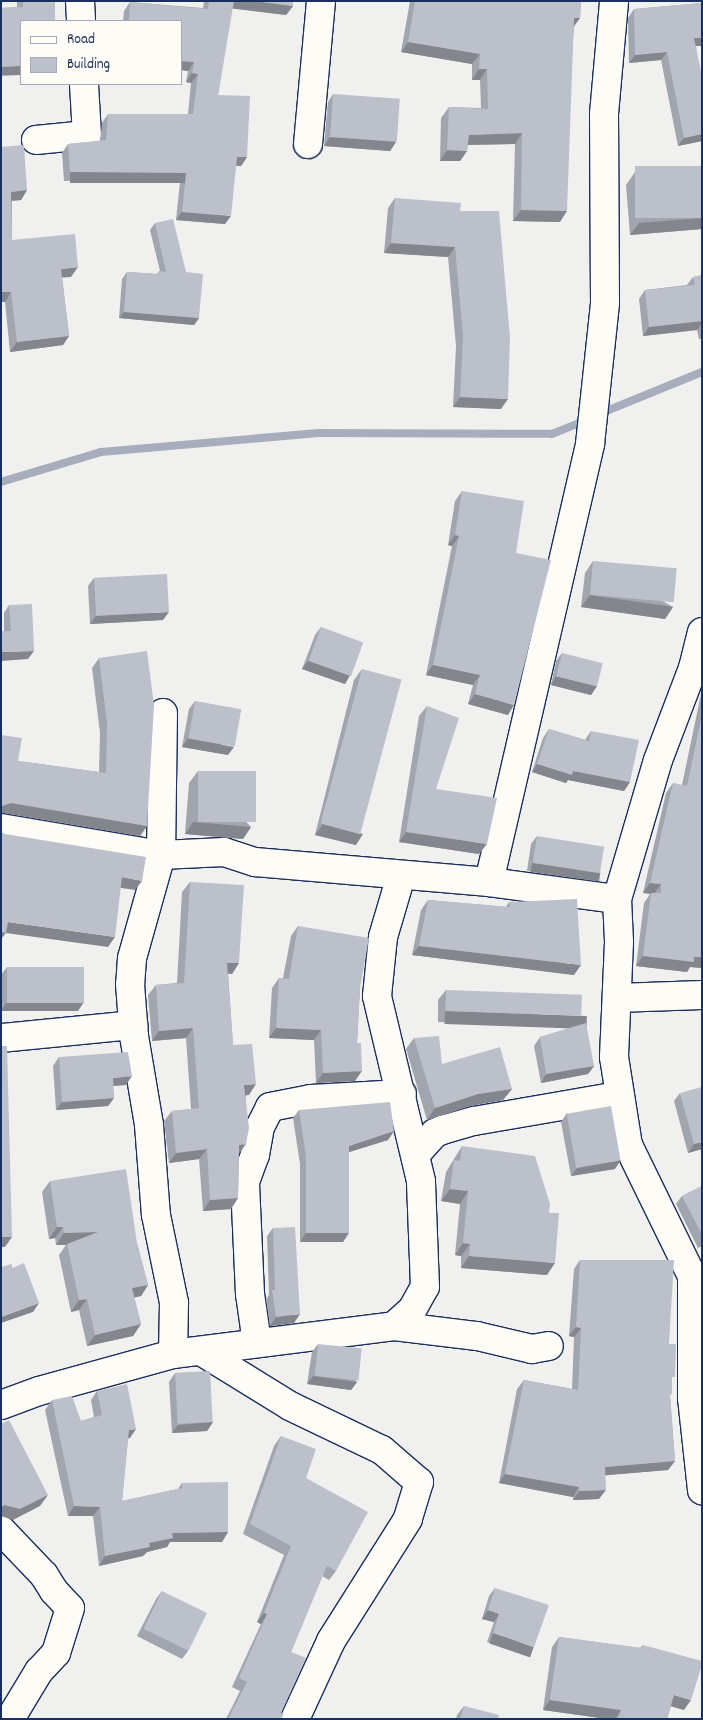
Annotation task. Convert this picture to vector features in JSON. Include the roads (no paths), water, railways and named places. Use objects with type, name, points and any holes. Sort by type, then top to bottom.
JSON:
[{"type":"street","points":[[80,1],[81,20]]},
{"type":"street","points":[[308,144],[321,1]]},
{"type":"street","points":[[489,882],[590,444],[606,303],[604,114],[614,1]]},
{"type":"street","points":[[36,140],[87,135],[84,85]]},
{"type":"street","points":[[702,632],[693,668],[658,760],[617,899],[617,998],[614,1057],[618,1096],[628,1145],[697,1275],[692,1398],[702,1490]]},
{"type":"street","points":[[163,713],[161,855],[132,958],[130,984],[133,1024],[149,1125],[156,1215],[174,1303],[173,1354]]},
{"type":"street","points":[[1,828],[161,855],[224,852],[255,862],[400,876],[489,882],[617,899]]},
{"type":"street","points":[[394,1326],[412,1310],[425,1287],[422,1181],[377,996],[383,937],[400,876]]},
{"type":"street","points":[[617,998],[702,995]]},
{"type":"street","points":[[1,1038],[133,1024]]},
{"type":"street","points":[[256,1343],[250,1294],[244,1182],[255,1155],[260,1128],[270,1107],[311,1099],[402,1094]]},
{"type":"street","points":[[416,1154],[435,1133],[442,1130],[474,1121],[618,1096]]},
{"type":"street","points":[[1,1405],[39,1391],[173,1354],[394,1326],[477,1336],[532,1349],[549,1346]]},
{"type":"street","points":[[201,1351],[290,1406],[382,1450],[419,1482],[408,1519],[331,1641],[295,1719]]},
{"type":"street","points":[[1,1530],[44,1575],[54,1591],[70,1608],[56,1653],[39,1671],[10,1719]]},
{"type":"waterway","points":[[599,414],[702,372]]},
{"type":"waterway","points":[[1,482],[101,452],[318,433],[552,434],[586,420]]}]
